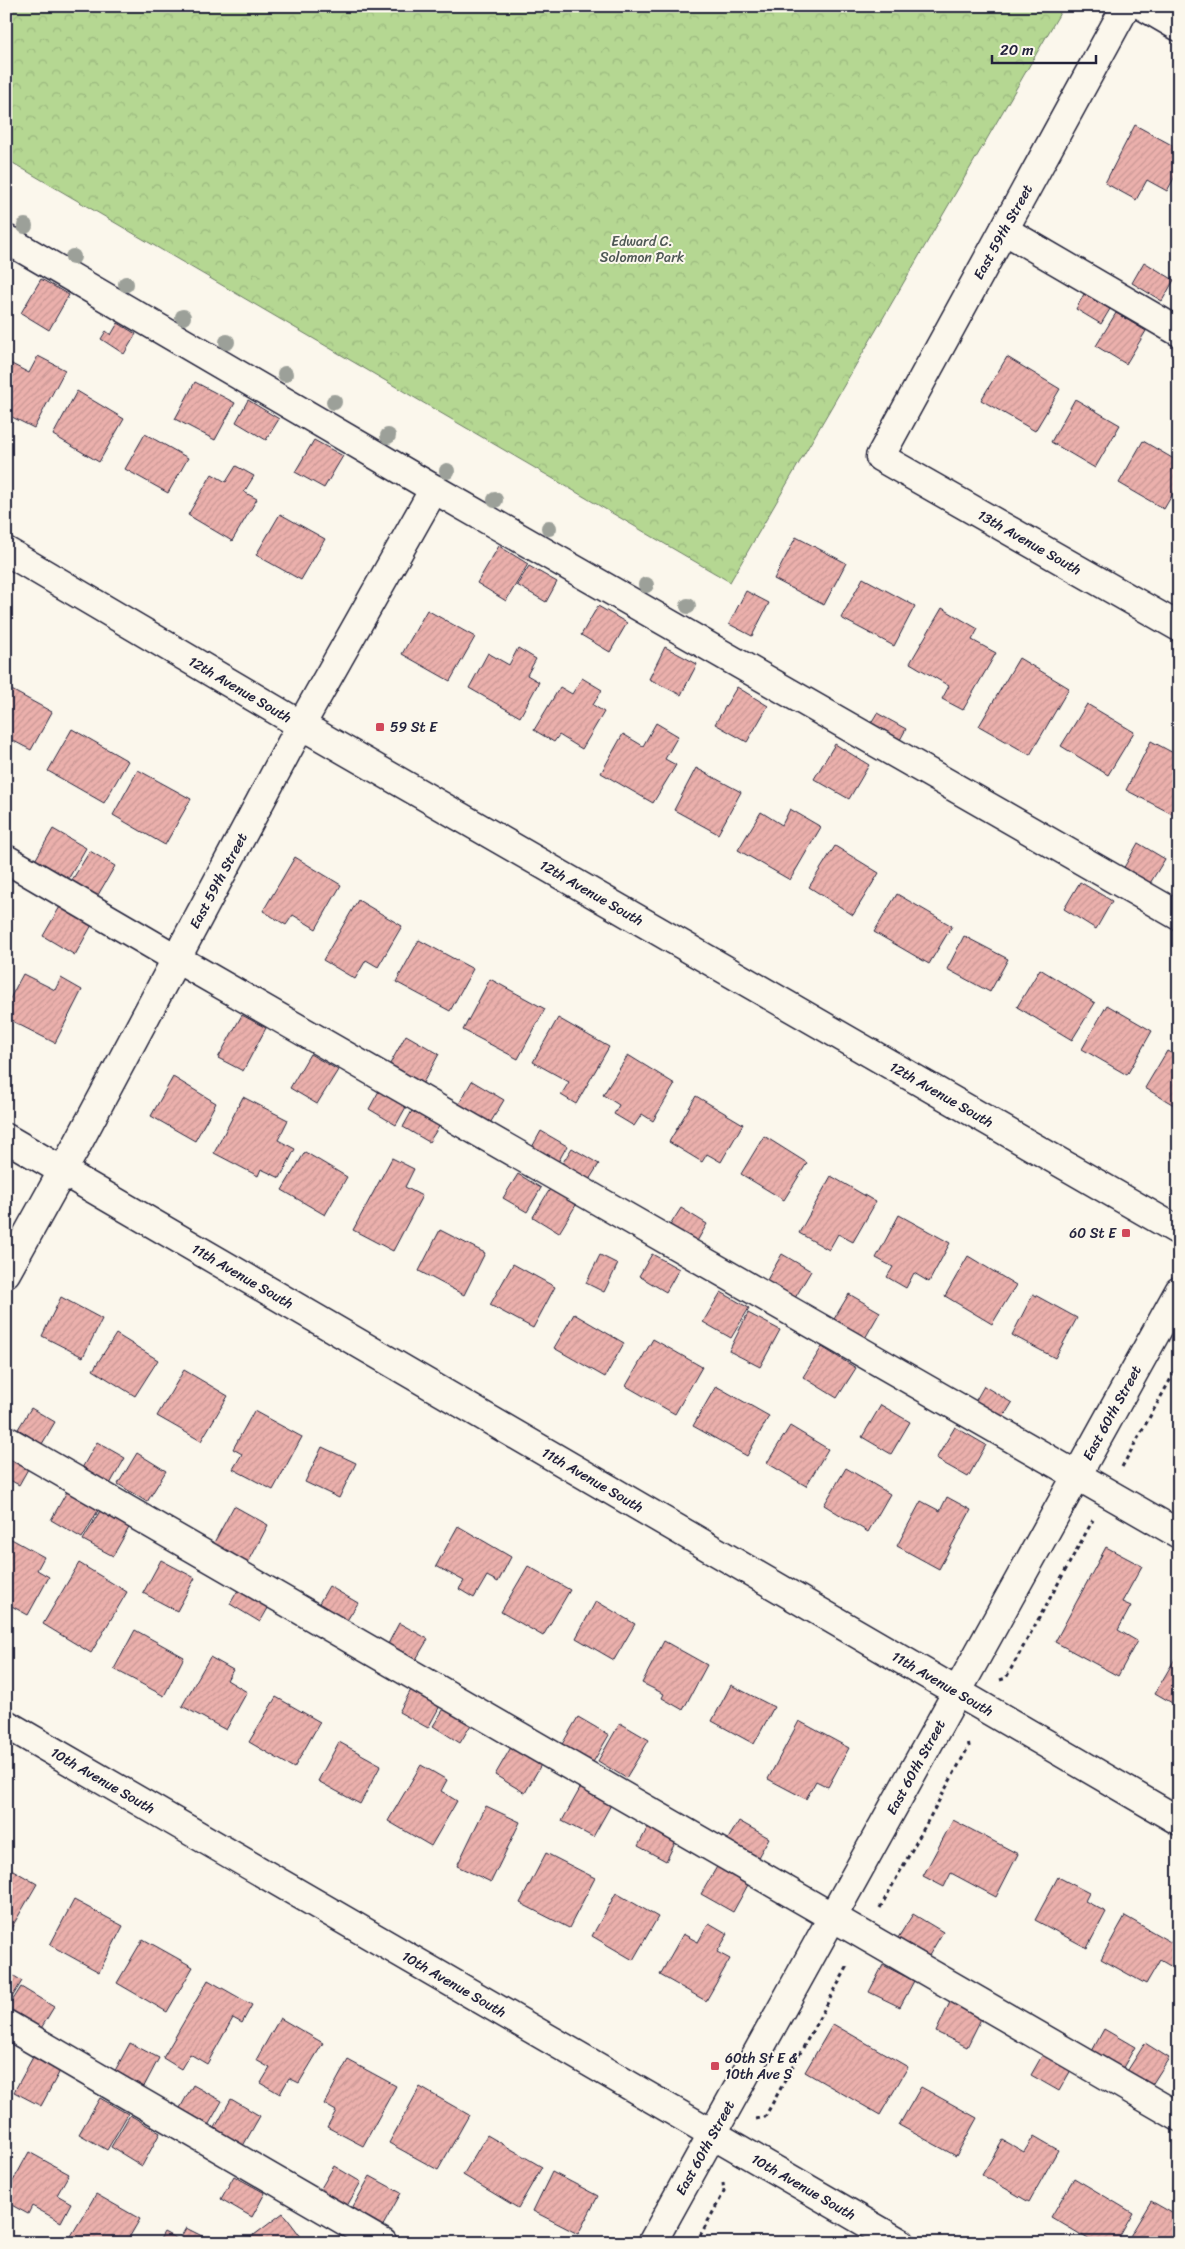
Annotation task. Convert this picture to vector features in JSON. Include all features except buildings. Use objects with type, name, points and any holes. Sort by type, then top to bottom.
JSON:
[{"type":"street","name":"East 59th Street","points":[[880,457],[1126,6]]},
{"type":"street","points":[[1143,6],[1179,27]]},
{"type":"street","points":[[1004,230],[1179,332]]},
{"type":"street","points":[[6,239],[434,489],[1179,916]]},
{"type":"street","name":"13th Avenue South","points":[[880,457],[1179,628]]},
{"type":"street","name":"East 59th Street","points":[[6,1273],[63,1171],[302,725],[434,489]]},
{"type":"street","name":"12th Avenue South","points":[[6,551],[302,725],[1179,1231]]},
{"type":"street","points":[[6,859],[1179,1534]]},
{"type":"street","name":"11th Avenue South","points":[[6,1138],[1179,1821]]},
{"type":"street","name":"East 60th Street","points":[[652,2243],[1179,1292]]},
{"type":"street","points":[[6,1440],[1179,2117]]},
{"type":"street","name":"10th Avenue South","points":[[6,1724],[901,2243]]},
{"type":"street","points":[[6,2024],[384,2243]]},
{"type":"path","points":[[996,1681],[1006,1678],[1179,1364]]},
{"type":"path","points":[[696,2243],[724,2192],[722,2178]]},
{"type":"green space","name":"Edward C. Solomon Park","points":[[6,6],[1064,6],[730,582],[6,159]]},
{"type":"place","name":"59 St E","points":[[380,727]]},
{"type":"place","name":"60 St E","points":[[1126,1233]]},
{"type":"place","name":"60th St E & 10th Ave S","points":[[715,2066]]}]
